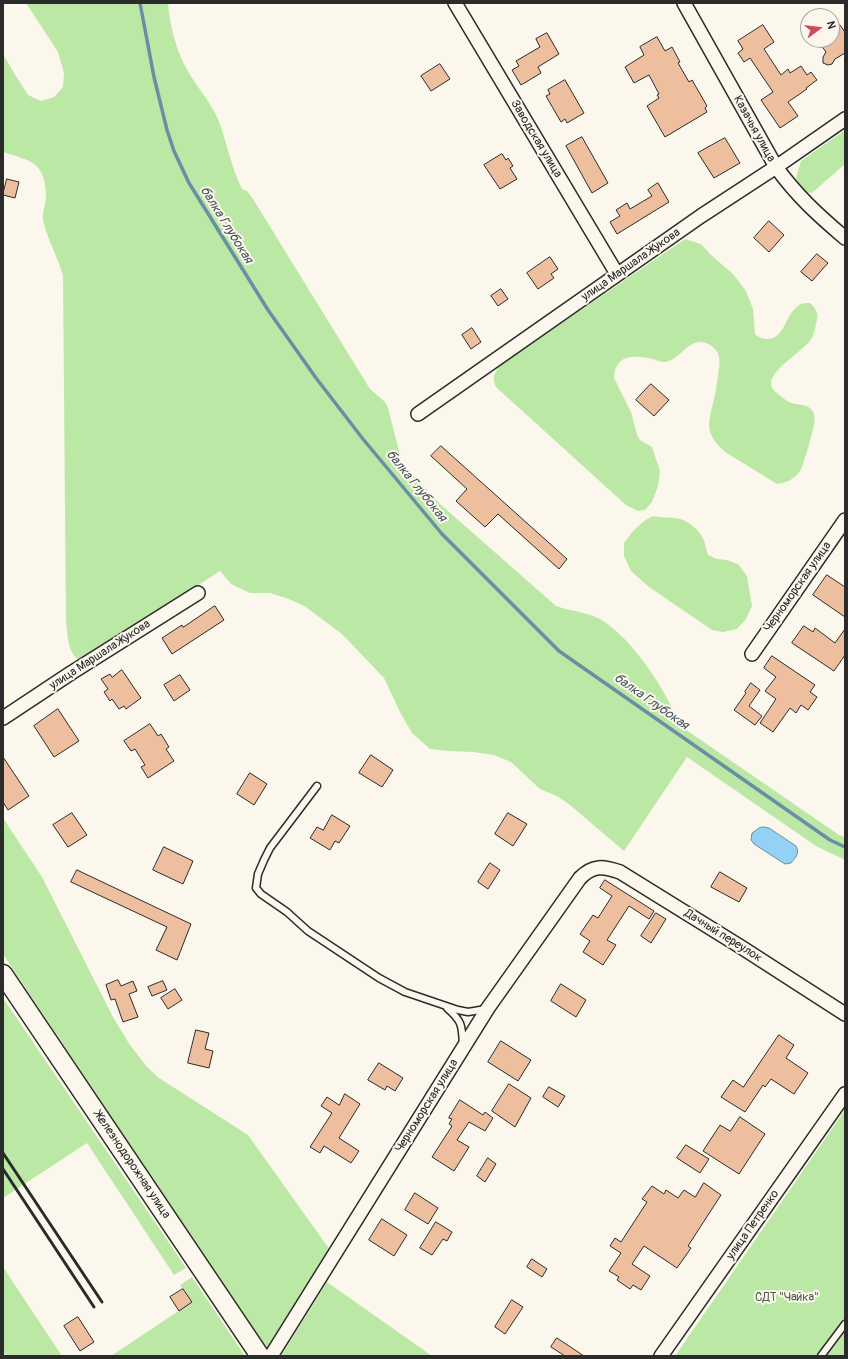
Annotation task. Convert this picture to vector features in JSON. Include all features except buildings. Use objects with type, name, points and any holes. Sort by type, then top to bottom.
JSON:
[{"type":"main road","name":"Железнодорожная улица","points":[[3,974],[260,1356]]},
{"type":"street","name":"Заводская улица","points":[[455,3],[617,274]]},
{"type":"street","name":"Казачья улица","points":[[684,3],[776,167],[787,183],[812,210],[845,238]]},
{"type":"street","name":"улица Маршала Жукова","points":[[418,414],[617,274],[845,119]]},
{"type":"street","name":"Черноморская улица","points":[[752,654],[845,520]]},
{"type":"street","name":"улица Маршала Жукова","points":[[3,718],[198,593]]},
{"type":"street","name":"Черноморская улица","points":[[272,1356],[488,1008],[580,878],[587,871],[596,867]]},
{"type":"street","name":"Дачный переулок","points":[[596,867],[620,872],[845,1014]]},
{"type":"street","name":"улица Петренко","points":[[661,1356],[845,1094]]},
{"type":"lane","points":[[317,786],[270,848],[258,874],[256,888],[261,894],[287,912],[308,931],[379,978],[405,992],[446,1007],[468,1012],[488,1008]]},
{"type":"lane","points":[[446,1007],[457,1017],[460,1024],[463,1048]]},
{"type":"lane","points":[[821,1356],[845,1324]]},
{"type":"green space","points":[[26,3],[168,3],[170,21],[177,48],[184,65],[212,107],[218,119],[242,189],[247,191],[253,199],[370,389],[385,402],[388,408],[402,463],[440,504],[556,606],[584,613],[600,619],[620,634],[647,666],[655,678],[671,706],[679,725],[839,835],[845,837],[845,860],[816,846],[687,757],[624,851],[570,805],[557,796],[540,789],[511,762],[494,755],[430,749],[412,733],[384,678],[342,634],[306,607],[289,599],[270,593],[250,593],[231,584],[220,571],[87,657],[79,660],[75,657],[70,648],[66,621],[63,276],[43,220],[46,195],[43,176],[35,164],[3,152],[3,54],[28,95],[41,101],[54,97],[63,87],[64,73],[58,52]]},
{"type":"green space","points":[[845,130],[845,164],[812,193],[805,192],[799,186],[796,178],[801,161]]},
{"type":"green space","points":[[685,239],[701,244],[733,274],[746,291],[753,309],[755,334],[758,337],[766,339],[777,335],[790,315],[801,304],[810,303],[817,312],[817,318],[811,339],[776,372],[771,383],[775,391],[788,401],[805,406],[812,410],[814,413],[814,422],[812,434],[800,471],[790,480],[777,484],[725,452],[718,445],[711,433],[709,422],[720,362],[716,350],[710,345],[703,342],[691,345],[670,361],[664,362],[639,357],[622,360],[615,370],[614,378],[631,412],[637,435],[640,440],[652,447],[660,471],[658,486],[652,502],[645,510],[638,511],[626,505],[497,388],[494,382],[494,376],[502,364]]},
{"type":"green space","points":[[653,516],[679,519],[690,524],[702,537],[708,555],[717,559],[727,560],[738,564],[747,576],[752,606],[746,619],[737,629],[723,632],[712,630],[649,587],[631,571],[624,556],[624,543],[633,531],[644,521]]},
{"type":"green space","points":[[3,818],[42,877],[114,1019],[130,1045],[147,1067],[159,1078],[248,1135],[330,1250],[268,1352],[3,954]]},
{"type":"green space","points":[[3,998],[186,1268],[174,1275],[87,1143],[3,1198]]},
{"type":"green space","name":"СДТ \"Чайка\"","points":[[845,1110],[845,1356],[675,1356]]},
{"type":"green space","points":[[3,1267],[62,1356],[6,1356],[3,1352]]},
{"type":"green space","points":[[192,1277],[245,1356],[111,1356],[192,1302],[180,1285]]},
{"type":"green space","points":[[327,1282],[432,1356],[281,1356]]},
{"type":"water","points":[[763,827],[769,828],[796,846],[796,857],[791,863],[785,864],[754,844],[751,840],[752,833]]},
{"type":"waterway","name":"балка Глубокая","points":[[140,3],[154,77],[167,130],[174,151],[189,183],[268,310],[316,378],[363,439],[442,534],[559,651],[830,840],[845,847]]},
{"type":"railway","points":[[3,1153],[102,1302]]},
{"type":"railway","points":[[3,1169],[94,1307]]}]
